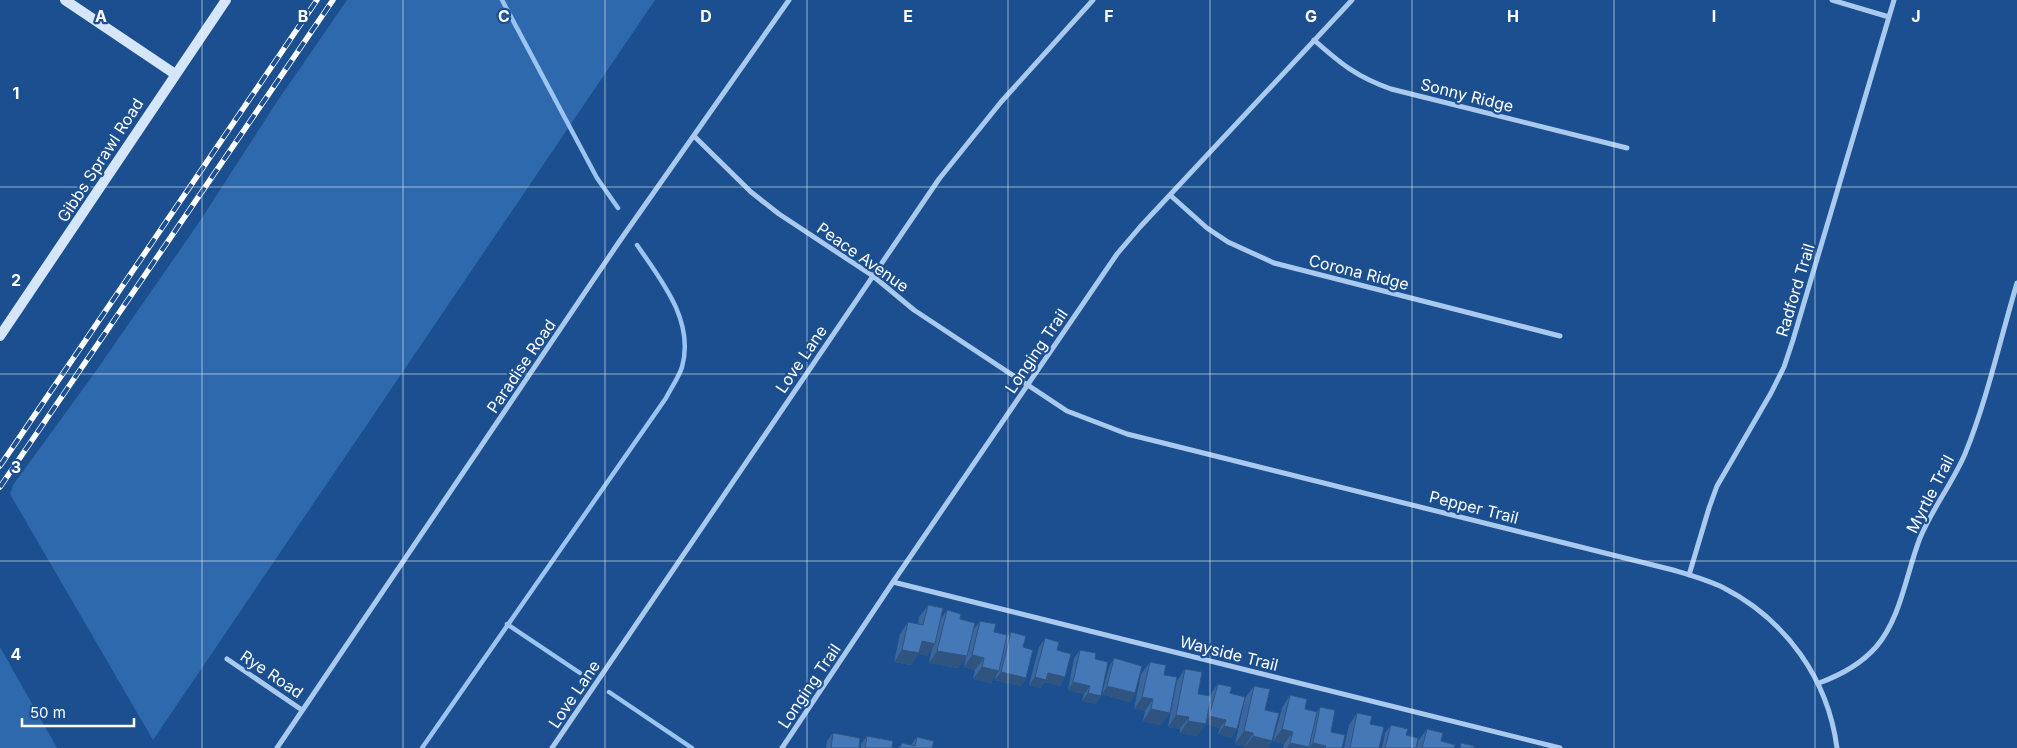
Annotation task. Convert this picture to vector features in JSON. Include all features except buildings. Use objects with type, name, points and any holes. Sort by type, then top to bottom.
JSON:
[{"type":"main road","points":[[65,0],[175,74]]},
{"type":"main road","name":"Gibbs Sprawl Road","points":[[0,336],[226,0]]},
{"type":"street","name":"Paradise Road","points":[[277,748],[640,212],[788,0]]},
{"type":"street","name":"Love Lane","points":[[552,748],[939,179],[1002,102],[1093,0]]},
{"type":"street","name":"Longing Trail","points":[[782,748],[1117,254],[1352,0]]},
{"type":"street","points":[[1832,0],[1889,17]]},
{"type":"street","name":"Radford Trail","points":[[1689,575],[1709,508],[1718,486],[1784,367],[1894,0]]},
{"type":"street","name":"Sonny Ridge","points":[[1314,40],[1342,65],[1367,80],[1391,89],[1627,148]]},
{"type":"street","name":"Peace Avenue","points":[[694,136],[751,192],[779,214],[873,276],[914,310],[1028,385]]},
{"type":"street","name":"Corona Ridge","points":[[1170,195],[1207,228],[1228,242],[1274,263],[1560,336]]},
{"type":"street","name":"Myrtle Trail","points":[[1819,683],[1838,676],[1855,666],[1876,647],[1892,621],[1920,537],[1964,457],[1974,430],[2017,283]]},
{"type":"street","name":"Pepper Trail","points":[[1028,385],[1067,410],[1127,434],[1689,575],[1723,588],[1760,611],[1791,641],[1819,683],[1830,713],[1836,748]]},
{"type":"street","name":"Wayside Trail","points":[[893,582],[1560,748]]},
{"type":"street","name":"Rye Road","points":[[228,659],[302,710]]},
{"type":"shaded area","points":[[347,0],[655,0],[153,740],[10,494],[13,485],[91,378],[200,221],[276,103]]},
{"type":"shaded area","points":[[0,647],[57,748],[0,748]]},
{"type":"waterway","points":[[502,0],[597,178],[618,208]]},
{"type":"waterway","points":[[422,748],[666,398],[681,371],[685,350],[684,333],[680,317],[665,287],[637,245]]},
{"type":"waterway","points":[[507,624],[580,673]]},
{"type":"waterway","points":[[609,692],[692,748]]},
{"type":"railway","points":[[0,466],[317,0]]},
{"type":"railway","points":[[0,487],[333,0]]}]
